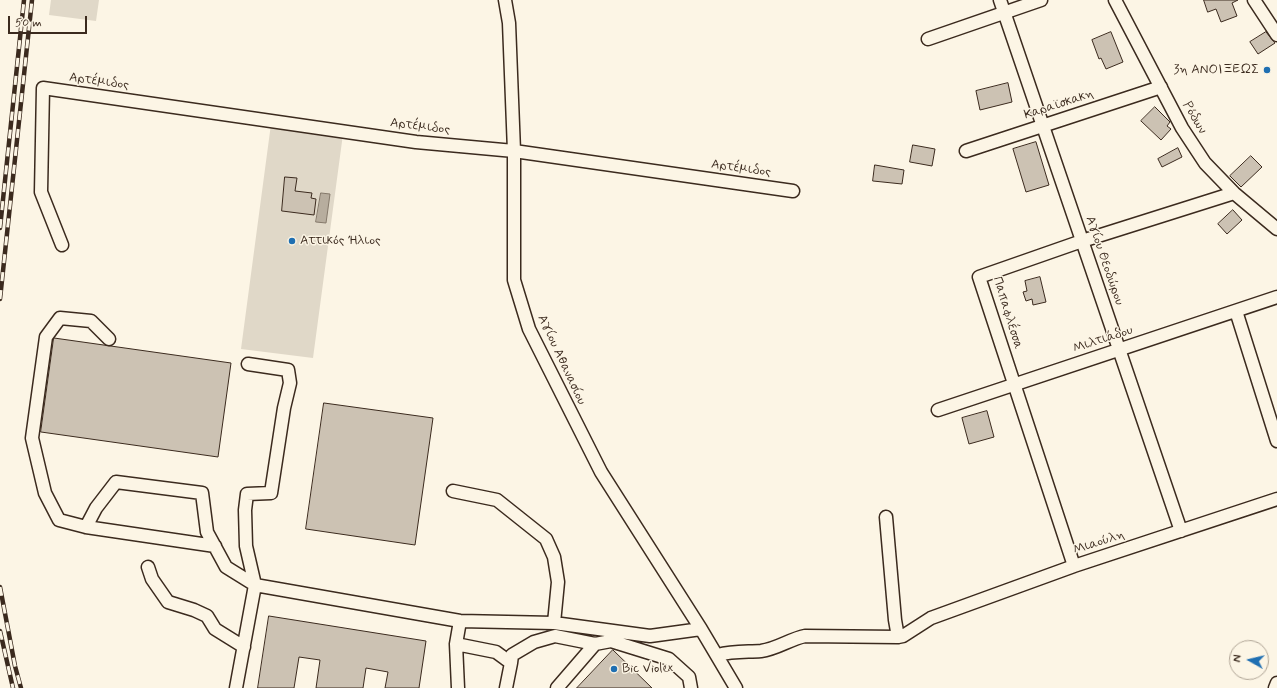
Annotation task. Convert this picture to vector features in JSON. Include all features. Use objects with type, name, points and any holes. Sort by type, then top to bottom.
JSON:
[{"type":"street","name":"Αγίου Αθανασίου","points":[[505,0],[508,23],[514,151],[514,280],[529,328],[601,472],[702,629],[736,688]]},
{"type":"street","name":"Αγίου Θεοδώρου","points":[[1000,0],[1180,531]]},
{"type":"street","points":[[928,39],[1041,0]]},
{"type":"street","name":"Ρόδων","points":[[1115,0],[1182,128],[1205,163],[1234,193],[1277,229]]},
{"type":"street","points":[[1254,0],[1277,35]]},
{"type":"street","name":"Καραϊσκακη","points":[[966,151],[1161,87]]},
{"type":"street","name":"Αρτέμιδος","points":[[62,245],[41,192],[43,88],[416,142],[514,151],[793,191]]},
{"type":"street","name":"Παπαφλέσσα","points":[[1074,566],[979,277],[1082,241],[1234,193]]},
{"type":"street","name":"Μιλτιάδου","points":[[938,410],[1277,297]]},
{"type":"street","points":[[1236,311],[1277,441]]},
{"type":"street","points":[[109,339],[91,321],[60,318],[46,337],[32,438],[45,493],[59,520],[86,527],[215,546]]},
{"type":"street","points":[[236,688],[255,585],[246,546],[245,510],[247,494],[271,493],[284,408],[290,383],[288,370],[248,364]]},
{"type":"street","points":[[86,527],[96,508],[116,482],[202,494],[207,532],[226,567],[255,585],[460,621],[554,623],[650,636],[702,629]]},
{"type":"street","points":[[453,490],[497,500],[546,539],[554,557],[558,582],[554,623]]},
{"type":"street","name":"Μιαούλη","points":[[898,637],[903,636],[931,618],[1074,566],[1277,499]]},
{"type":"street","points":[[718,655],[727,652],[767,649],[805,636],[898,637],[895,620],[886,517]]},
{"type":"street","points":[[148,567],[152,579],[168,602],[194,610],[207,616],[215,629],[244,647]]},
{"type":"street","points":[[458,688],[456,644],[460,621]]},
{"type":"street","points":[[506,688],[512,655],[534,642],[555,636],[595,644],[611,641],[669,658],[689,677],[691,688]]},
{"type":"street","points":[[456,644],[496,652],[511,663]]},
{"type":"street","points":[[557,688],[595,644]]},
{"type":"street","points":[[1275,688],[1277,682]]},
{"type":"shaded area","points":[[51,0],[99,0],[96,21],[49,15]]},
{"type":"shaded area","name":"Αττικός Ήλιος","points":[[271,124],[343,134],[313,358],[241,349]]},
{"type":"shaded area","points":[[321,193],[330,194],[326,223],[316,222]]},
{"type":"building","points":[[1204,0],[1238,0],[1232,3],[1237,16],[1221,22],[1216,9],[1208,12]]},
{"type":"building","points":[[1111,32],[1123,62],[1106,69],[1101,58],[1099,59],[1092,40]]},
{"type":"building","points":[[1266,32],[1275,43],[1258,54],[1250,42]]},
{"type":"building","points":[[1008,83],[1012,102],[980,110],[976,91]]},
{"type":"building","points":[[1155,107],[1170,122],[1167,126],[1171,129],[1161,140],[1141,121]]},
{"type":"building","points":[[1036,142],[1049,185],[1026,192],[1013,149]]},
{"type":"building","points":[[913,145],[935,149],[932,166],[910,162]]},
{"type":"building","points":[[1178,148],[1182,157],[1162,167],[1158,159]]},
{"type":"building","points":[[1251,156],[1262,167],[1241,187],[1230,176]]},
{"type":"building","points":[[875,165],[904,170],[902,184],[873,181]]},
{"type":"building","points":[[285,177],[297,178],[295,191],[312,193],[311,198],[316,199],[314,215],[282,211]]},
{"type":"building","points":[[1233,210],[1242,220],[1227,234],[1218,224]]},
{"type":"building","points":[[1040,277],[1046,302],[1033,305],[1032,299],[1026,301],[1023,292],[1027,291],[1025,281]]},
{"type":"building","points":[[54,338],[231,363],[218,457],[41,432]]},
{"type":"building","points":[[324,403],[433,418],[415,545],[306,529]]},
{"type":"building","points":[[987,411],[994,437],[969,444],[962,418]]},
{"type":"building","points":[[269,616],[426,641],[419,688],[385,688],[388,672],[366,668],[363,688],[316,688],[320,660],[299,657],[294,688],[258,688]]},
{"type":"building","name":"Bic Violex","points":[[613,650],[652,688],[577,688]]},
{"type":"railway","points":[[0,228],[24,0]]},
{"type":"railway","points":[[0,299],[32,0]]},
{"type":"railway","points":[[0,587],[15,666],[21,688]]},
{"type":"railway","points":[[0,631],[13,688]]},
{"type":"place","name":"3η ΑΝΟΙΞΕΩΣ","points":[[1267,70]]},
{"type":"place","name":"Αττικός Ήλιος","points":[[292,241]]},
{"type":"place","name":"Bic Violex","points":[[614,669]]}]
